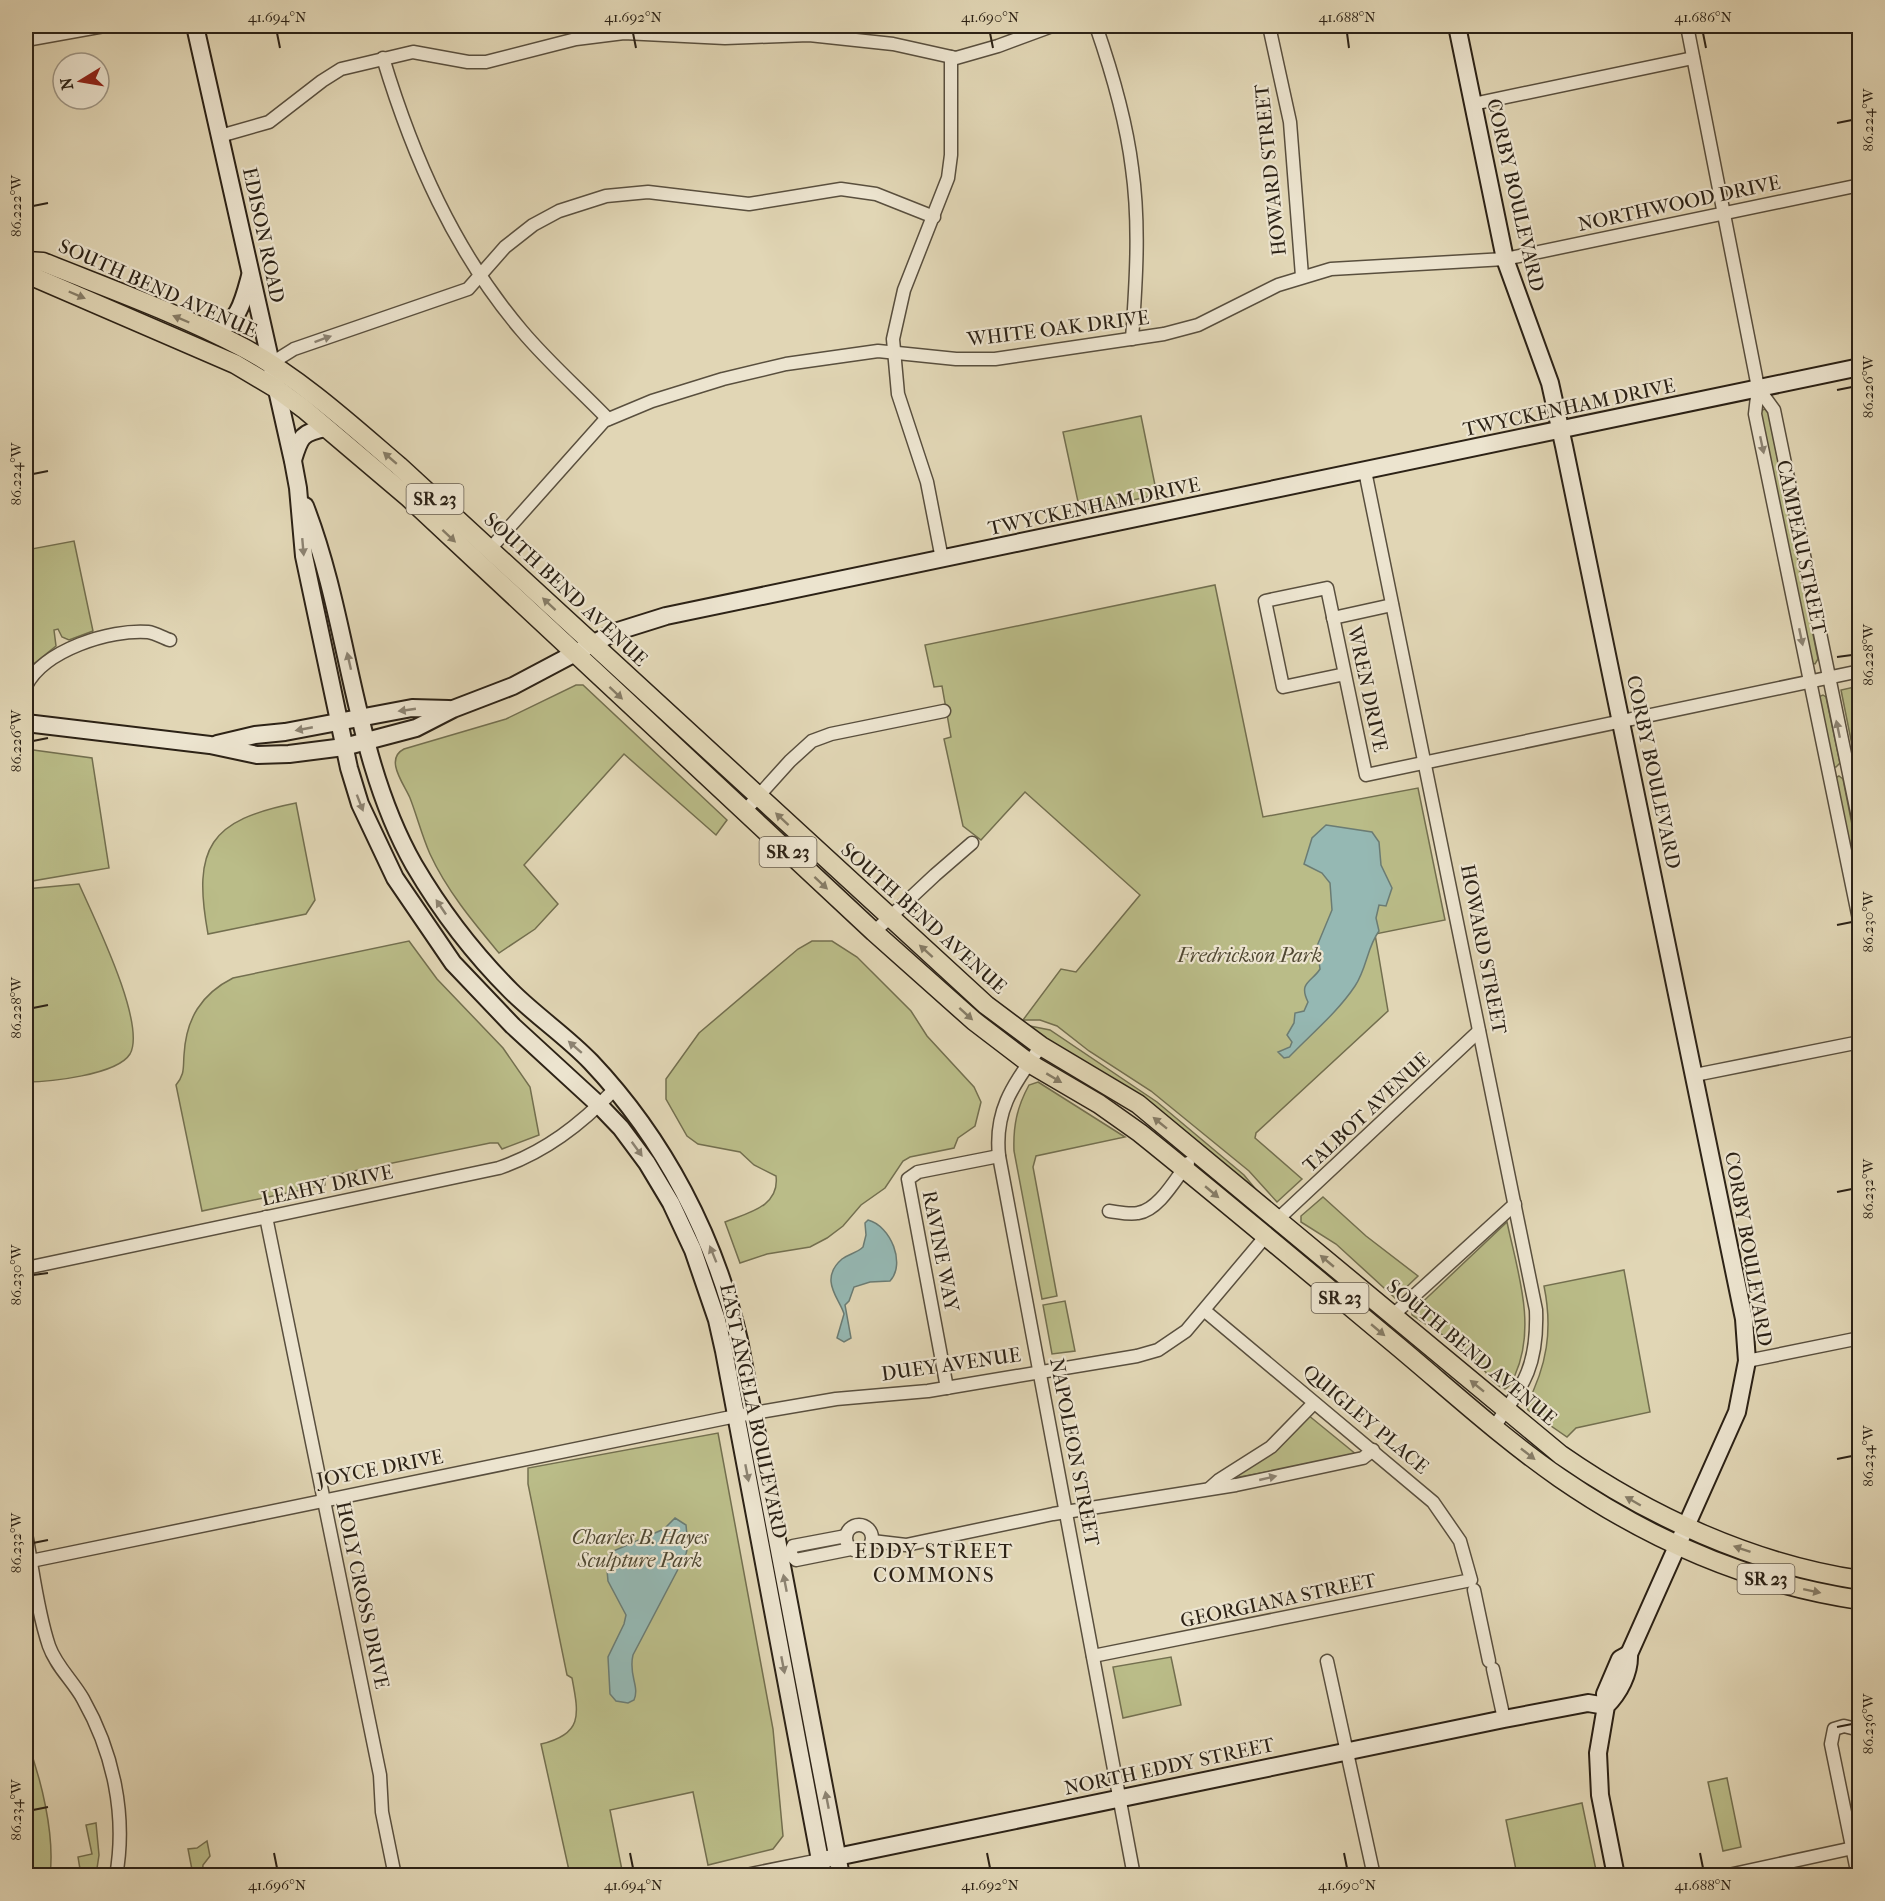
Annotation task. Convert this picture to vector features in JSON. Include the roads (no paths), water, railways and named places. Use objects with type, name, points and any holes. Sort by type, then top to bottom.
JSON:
[{"type":"main road","name":"SOUTH BEND AVENUE","points":[[26,261],[43,261],[213,333],[270,364],[319,399],[369,440],[490,549],[986,1005],[1041,1046],[1138,1104],[1561,1455],[1601,1483],[1647,1509],[1686,1526]]},
{"type":"main road","name":"SOUTH BEND AVENUE","points":[[26,268],[36,278],[227,360],[277,389],[409,498],[744,812],[974,1021],[1029,1063],[1120,1117],[1494,1427],[1558,1477],[1593,1500],[1677,1546]]},
{"type":"main road","name":"SR 23","points":[[1686,1526],[1761,1556],[1809,1570],[1860,1580]]},
{"type":"main road","name":"SR 23","points":[[1677,1546],[1757,1577],[1860,1600]]},
{"type":"street","points":[[26,40],[104,26]]},
{"type":"street","name":"EDISON ROAD","points":[[195,26],[293,461],[298,488],[304,556],[344,747]]},
{"type":"street","points":[[220,136],[268,123],[341,69],[413,52],[468,62],[486,62],[576,39],[624,33],[725,39],[806,35],[850,38],[893,44],[951,57],[972,54],[1052,26]]},
{"type":"street","points":[[1096,26],[1123,115],[1132,170],[1136,222],[1132,339]]},
{"type":"street","name":"HOWARD STREET","points":[[1269,26],[1290,122],[1302,276]]},
{"type":"street","name":"CORBY BOULEVARD","points":[[1456,26],[1505,259],[1550,383],[1738,1284],[1747,1361],[1737,1412],[1686,1526]]},
{"type":"street","name":"CAMPEAU STREET","points":[[1687,26],[1758,388],[1755,414],[1860,924]]},
{"type":"street","points":[[942,559],[927,482],[898,394],[893,353],[894,329],[903,290],[934,218],[948,178],[951,155],[951,57]]},
{"type":"street","points":[[383,58],[420,167],[449,225],[481,276],[528,338],[608,419]]},
{"type":"street","points":[[1473,104],[1694,58]]},
{"type":"street","name":"NORTHWOOD DRIVE","points":[[1505,259],[1860,185]]},
{"type":"street","points":[[270,364],[294,349],[468,290],[505,247],[533,225],[581,202],[628,193],[667,194],[749,204],[840,189],[876,194],[934,218]]},
{"type":"street","name":"WHITE OAK DRIVE","points":[[490,549],[608,419],[692,388],[754,371],[878,351],[956,359],[995,359],[1132,339],[1198,325],[1278,285],[1302,276],[1356,265],[1505,259]]},
{"type":"street","points":[[213,333],[235,320],[244,300],[251,272]]},
{"type":"street","name":"TWYCKENHAM DRIVE","points":[[26,723],[210,745],[257,755],[289,754],[344,747],[416,728],[453,709],[513,686],[633,625],[666,616],[1860,367]]},
{"type":"street","name":"CAMPEAU STREET","points":[[1758,388],[1774,410],[1827,677],[1860,827]]},
{"type":"street","points":[[293,461],[299,441],[305,433],[326,428]]},
{"type":"street","name":"HOWARD STREET","points":[[1365,471],[1534,1301],[1537,1337],[1533,1361],[1522,1388],[1494,1427]]},
{"type":"street","name":"EDISON ROAD","points":[[298,488],[322,549],[368,742]]},
{"type":"street","name":"WREN DRIVE","points":[[1345,674],[1283,687],[1265,601],[1327,588],[1333,618],[1345,674],[1366,775],[1425,762]]},
{"type":"street","points":[[1333,618],[1392,605]]},
{"type":"street","points":[[26,686],[42,666],[62,651],[90,641],[130,633],[151,632],[170,640]]},
{"type":"street","points":[[1425,762],[1860,671]]},
{"type":"street","name":"TWYCKENHAM DRIVE","points":[[210,745],[412,708],[453,709]]},
{"type":"street","points":[[744,812],[802,749],[822,737],[944,711]]},
{"type":"street","name":"EAST ANGELA BOULEVARD","points":[[368,742],[375,773],[392,818],[414,864],[448,917],[497,977],[586,1057],[615,1090],[668,1165],[707,1239],[733,1315],[745,1414],[822,1868]]},
{"type":"street","name":"EAST ANGELA BOULEVARD","points":[[344,747],[353,784],[385,859],[437,943],[498,1011],[621,1128],[647,1163],[682,1224],[703,1274],[785,1555],[841,1875]]},
{"type":"street","points":[[874,932],[972,843]]},
{"type":"street","name":"TALBOT AVENUE","points":[[1278,1219],[1479,1031]]},
{"type":"street","points":[[1695,1075],[1860,1042]]},
{"type":"street","name":"NAPOLEON STREET","points":[[1041,1046],[1008,1094],[1003,1106],[997,1134],[999,1156],[1134,1875]]},
{"type":"street","name":"LEAHY DRIVE","points":[[26,1268],[478,1173],[526,1159],[567,1134],[615,1090]]},
{"type":"street","points":[[1109,1211],[1132,1214],[1148,1209],[1162,1197],[1196,1152]]},
{"type":"street","name":"RAVINE WAY","points":[[947,1388],[908,1179],[918,1172],[999,1156]]},
{"type":"street","points":[[1394,1316],[1515,1204]]},
{"type":"street","name":"HOLY CROSS DRIVE","points":[[266,1217],[380,1775],[382,1812],[395,1875]]},
{"type":"street","name":"DUEY AVENUE","points":[[745,1414],[836,1399],[947,1388],[1137,1356],[1158,1350],[1173,1342],[1205,1311],[1265,1236]]},
{"type":"street","name":"QUIGLEY PLACE","points":[[1205,1311],[1373,1450],[1441,1511],[1460,1541],[1473,1585],[1504,1719]]},
{"type":"street","points":[[1747,1361],[1860,1338]]},
{"type":"street","points":[[1210,1488],[1271,1447],[1314,1403]]},
{"type":"street","name":"JOYCE DRIVE","points":[[31,1561],[745,1414]]},
{"type":"street","points":[[872,1541],[906,1545],[1066,1512],[1210,1488],[1363,1458],[1373,1450]]},
{"type":"street","points":[[860,1525],[870,1531],[872,1541],[866,1550],[858,1552],[851,1549],[796,1560],[785,1555],[793,1546],[846,1536],[853,1527],[860,1525]]},
{"type":"street","points":[[1616,1875],[1603,1817],[1598,1772],[1601,1728],[1606,1706],[1620,1688],[1629,1664],[1629,1654],[1686,1526]]},
{"type":"street","points":[[26,1534],[48,1645],[91,1714],[111,1765],[119,1818],[116,1875]]},
{"type":"street","points":[[846,1536],[851,1549]]},
{"type":"street","name":"GEORGIANA STREET","points":[[1093,1656],[1473,1585]]},
{"type":"street","points":[[1327,1660],[1374,1875]]},
{"type":"street","name":"NORTH EDDY STREET","points":[[741,1875],[822,1868],[838,1858],[1504,1719],[1588,1703],[1606,1706]]},
{"type":"street","points":[[1858,1875],[1831,1744],[1834,1729],[1844,1726],[1860,1730]]},
{"type":"street","points":[[1724,1875],[1853,1848]]},
{"type":"water","points":[[1326,825],[1372,832],[1379,842],[1381,865],[1392,888],[1386,906],[1379,905],[1376,918],[1379,931],[1355,986],[1324,1023],[1289,1057],[1284,1058],[1278,1052],[1290,1047],[1292,1042],[1287,1035],[1294,1023],[1295,1013],[1304,1011],[1308,1002],[1305,986],[1320,969],[1317,946],[1332,910],[1330,883],[1322,873],[1304,864],[1312,838]]},
{"type":"water","points":[[868,1220],[876,1224],[889,1237],[894,1246],[897,1265],[890,1281],[870,1282],[854,1287],[845,1305],[851,1338],[844,1342],[837,1338],[844,1314],[832,1289],[832,1274],[842,1259],[863,1247],[866,1235],[865,1223]]},
{"type":"water","points":[[675,1518],[686,1525],[688,1546],[686,1554],[633,1655],[632,1668],[636,1690],[634,1700],[628,1703],[616,1701],[610,1694],[608,1657],[626,1615],[608,1581],[606,1559],[611,1552],[664,1529]]},
{"type":"district","name":"EDDY STREET COMMONS","points":[[934,1563]]},
{"type":"park label","name":"Fredrickson Park","points":[[1250,955]]},
{"type":"park label","name":"Charles B. Hayes Sculpture Park","points":[[640,1548]]}]
